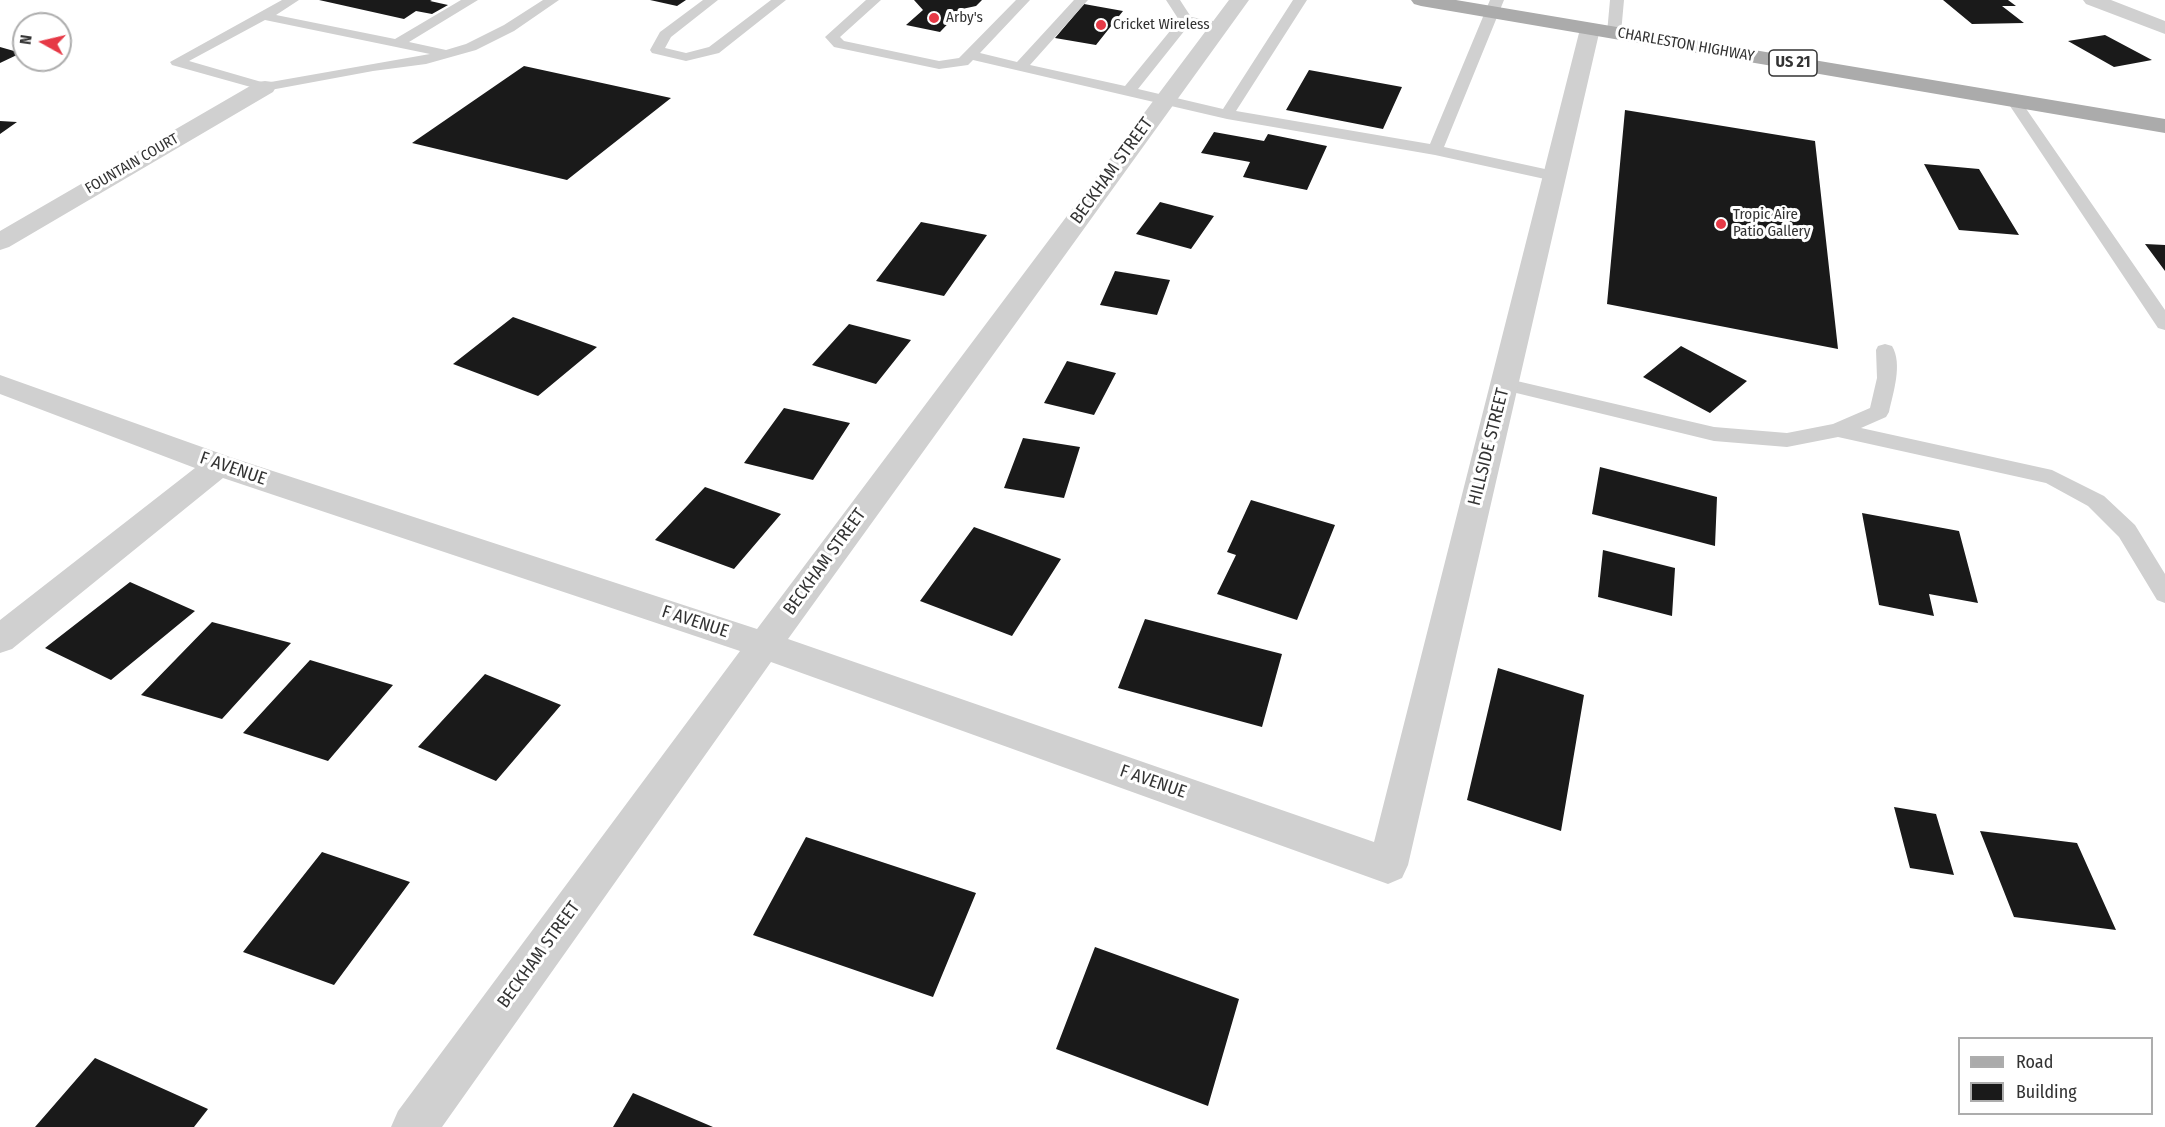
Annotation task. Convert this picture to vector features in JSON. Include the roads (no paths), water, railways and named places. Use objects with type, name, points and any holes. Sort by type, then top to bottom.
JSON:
[{"type":"main road","name":"CHARLESTON HIGHWAY","points":[[1421,0],[1495,6],[1602,31],[2165,126]]},
{"type":"street","name":"BECKHAM STREET","points":[[414,1127],[764,645],[1239,0]]},
{"type":"street","points":[[2093,0],[2165,28]]},
{"type":"street","name":"HILLSIDE STREET","points":[[1388,865],[1554,176],[1602,31]]},
{"type":"street","name":"FOUNTAIN COURT","points":[[0,242],[265,87]]},
{"type":"street","name":"F AVENUE","points":[[0,384],[219,465],[764,645],[1388,865]]},
{"type":"street","points":[[0,639],[219,465]]},
{"type":"lane","points":[[292,0],[177,62],[265,87],[426,60],[448,54],[471,47],[509,28],[552,0]]},
{"type":"lane","points":[[397,43],[471,0]]},
{"type":"lane","points":[[711,0],[665,35],[657,50],[686,57],[714,50],[779,0]]},
{"type":"lane","points":[[874,0],[832,37],[839,44],[939,65],[963,62],[1023,0]]},
{"type":"lane","points":[[1021,66],[1081,0]]},
{"type":"lane","points":[[1173,0],[1186,20],[1219,26]]},
{"type":"lane","points":[[1227,114],[1300,0]]},
{"type":"lane","points":[[1602,31],[1617,0]]},
{"type":"lane","points":[[1434,150],[1495,6]]},
{"type":"lane","points":[[263,16],[448,54]]},
{"type":"lane","points":[[1128,92],[1186,20]]},
{"type":"lane","points":[[970,55],[1227,114],[1434,150],[1554,176]]},
{"type":"lane","points":[[2013,100],[2165,324]]},
{"type":"lane","points":[[1504,384],[1714,434],[1787,440],[1838,430],[1879,412],[1887,378],[1885,350]]},
{"type":"lane","points":[[1838,430],[2052,477],[2096,501],[2127,531],[2165,594]]},
{"type":"place","name":"Arby's","points":[[934,18]]},
{"type":"place","name":"Cricket Wireless","points":[[1101,25]]},
{"type":"place","name":"Tropic Aire Patio Gallery","points":[[1721,224]]}]
